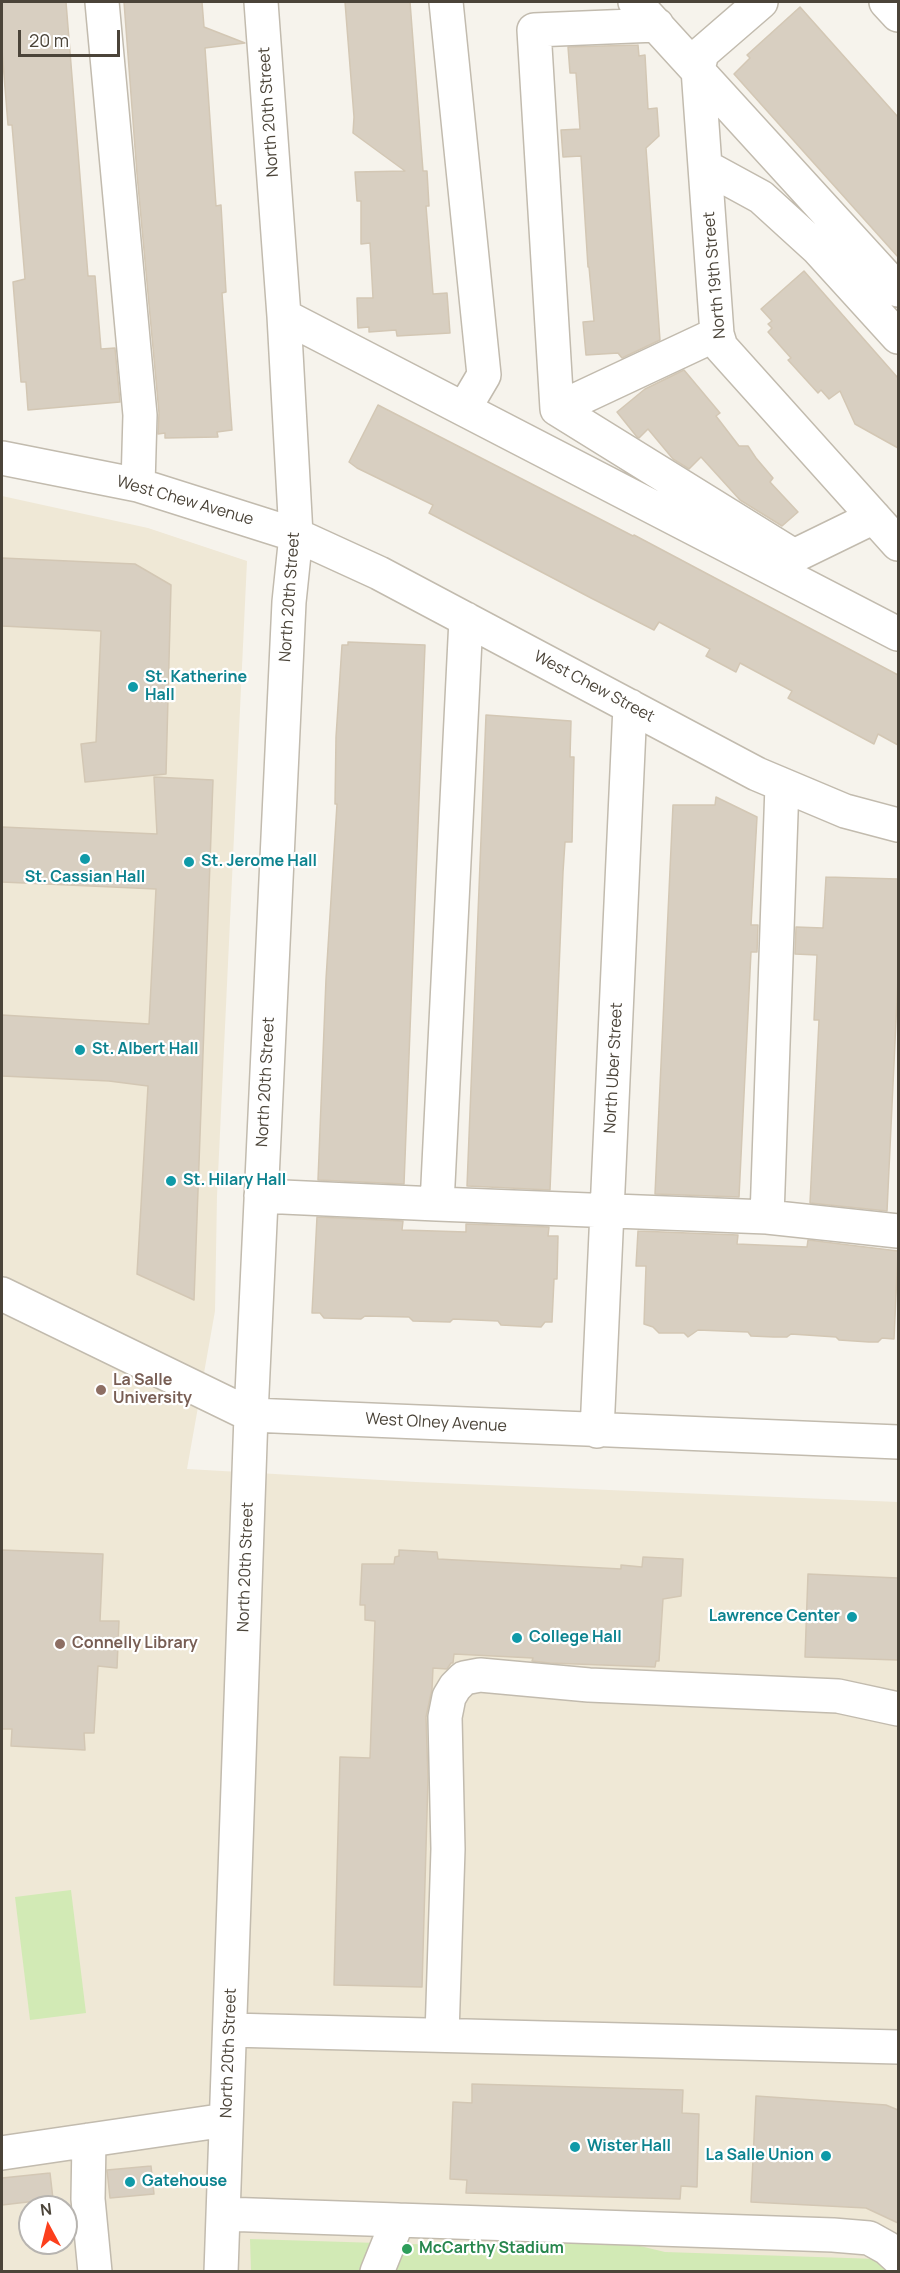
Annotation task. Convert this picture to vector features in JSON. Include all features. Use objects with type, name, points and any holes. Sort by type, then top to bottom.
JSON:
[{"type":"street","points":[[102,2],[140,415],[138,485]]},
{"type":"street","name":"North 20th Street","points":[[221,2271],[251,1415],[289,602],[296,535],[284,316],[261,2]]},
{"type":"street","points":[[446,2],[484,375],[464,409]]},
{"type":"street","points":[[635,2],[898,290]]},
{"type":"street","points":[[698,69],[702,53],[761,2]]},
{"type":"street","points":[[886,2],[898,15]]},
{"type":"street","points":[[557,410],[534,30],[657,25]]},
{"type":"street","name":"North 19th Street","points":[[698,69],[717,334],[721,347],[898,544]]},
{"type":"street","points":[[706,167],[761,197],[817,248],[898,337]]},
{"type":"street","points":[[284,316],[898,634]]},
{"type":"street","points":[[557,410],[717,334]]},
{"type":"street","points":[[557,410],[794,556],[874,517]]},
{"type":"street","name":"West Chew Avenue","points":[[2,458],[138,485],[296,535]]},
{"type":"street","name":"West Chew Street","points":[[296,535],[379,573],[757,774],[845,811],[898,825]]},
{"type":"street","points":[[437,1204],[466,619]]},
{"type":"street","name":"North Uber Street","points":[[597,1431],[630,706]]},
{"type":"street","points":[[767,1217],[782,785]]},
{"type":"street","points":[[261,1196],[767,1217],[898,1231]]},
{"type":"street","name":"West Olney Avenue","points":[[2,1294],[251,1415],[898,1442]]},
{"type":"street","points":[[442,2035],[448,1850],[445,1717],[449,1697],[454,1687],[464,1678],[480,1675],[589,1685],[838,1696],[898,1709]]},
{"type":"street","points":[[230,2030],[898,2047]]},
{"type":"street","points":[[2,2153],[226,2120]]},
{"type":"street","points":[[89,2140],[88,2199],[95,2271]]},
{"type":"street","points":[[223,2214],[845,2236],[869,2238],[887,2248],[898,2258]]},
{"type":"street","points":[[376,2271],[398,2220]]},
{"type":"shaded area","name":"La Salle University","points":[[2,496],[148,528],[247,561],[217,1196],[215,1311],[187,1469],[416,1482],[898,1502],[898,2271],[2,2272]]},
{"type":"green space","points":[[71,1890],[86,2013],[30,2020],[15,1897]]},
{"type":"green space","name":"McCarthy Stadium","points":[[250,2239],[538,2248],[575,2241],[623,2242],[665,2252],[878,2259],[886,2271],[251,2271]]},
{"type":"building","points":[[2,2],[66,2],[88,276],[95,276],[101,349],[115,348],[120,402],[28,410],[26,382],[21,382],[13,282],[25,279],[12,125],[8,125],[2,50]]},
{"type":"building","points":[[124,2],[202,2],[204,27],[245,43],[205,48],[216,206],[221,205],[226,292],[222,293],[232,430],[217,432],[218,437],[165,438],[165,433],[158,434],[159,413]]},
{"type":"building","points":[[345,2],[410,2],[423,171],[427,171],[429,206],[426,206],[433,294],[447,293],[450,333],[397,336],[396,330],[369,332],[369,327],[358,328],[357,298],[373,298],[370,243],[361,244],[361,201],[357,201],[355,172],[405,171],[353,133],[354,117]]},
{"type":"building","points":[[800,7],[898,117],[898,257],[734,74],[750,58],[747,55]]},
{"type":"building","points":[[638,45],[639,56],[645,55],[648,109],[657,108],[659,136],[646,148],[660,340],[622,358],[618,353],[586,355],[583,322],[594,321],[581,156],[563,157],[561,130],[580,129],[576,73],[570,73],[568,47]]},
{"type":"building","points":[[804,271],[898,378],[898,448],[855,424],[840,391],[829,399],[821,390],[818,393],[788,360],[791,358],[768,332],[772,328],[768,324],[772,321],[761,309]]},
{"type":"building","points":[[684,370],[720,413],[716,416],[739,446],[748,446],[773,478],[770,482],[798,512],[782,526],[740,500],[701,457],[689,469],[673,459],[648,429],[639,438],[637,437],[617,412],[645,389]]},
{"type":"building","points":[[378,405],[634,535],[898,675],[898,745],[878,734],[874,744],[788,698],[792,691],[740,663],[736,672],[706,656],[710,649],[659,622],[654,630],[591,598],[429,513],[433,505],[357,468],[349,462]]},
{"type":"building","name":"St. Katherine Hall","points":[[2,558],[135,564],[171,585],[166,774],[85,782],[81,744],[96,742],[101,631],[2,626]]},
{"type":"building","points":[[348,642],[425,645],[404,1184],[318,1180],[326,979],[337,804],[335,804],[336,737],[342,645],[348,645]]},
{"type":"building","points":[[486,715],[571,721],[570,757],[574,757],[572,842],[565,842],[563,872],[550,1190],[467,1186]]},
{"type":"building","points":[[154,777],[213,780],[194,1300],[137,1274],[148,1086],[109,1081],[2,1076],[2,1015],[149,1024],[156,889],[2,882],[2,827],[157,834]]},
{"type":"building","points":[[716,797],[757,817],[751,925],[758,925],[757,952],[751,952],[739,1197],[655,1194],[673,805],[715,805]]},
{"type":"building","points":[[826,877],[898,879],[898,979],[887,1211],[810,1203],[819,1020],[814,1020],[817,955],[795,954],[796,927],[823,928]]},
{"type":"building","points":[[317,1217],[403,1221],[402,1230],[466,1232],[466,1224],[549,1227],[548,1236],[558,1236],[557,1279],[554,1279],[552,1322],[545,1322],[541,1327],[501,1325],[498,1321],[453,1319],[450,1322],[413,1321],[409,1317],[324,1318],[320,1313],[312,1313]]},
{"type":"building","points":[[638,1231],[738,1235],[737,1244],[807,1247],[808,1240],[898,1251],[894,1339],[882,1338],[878,1342],[869,1342],[839,1340],[836,1337],[791,1334],[787,1337],[751,1336],[748,1332],[698,1330],[688,1337],[684,1333],[659,1333],[653,1327],[644,1324],[646,1266],[636,1266]]},
{"type":"building","name":"Connelly Library","points":[[2,1550],[103,1554],[100,1621],[119,1621],[117,1668],[98,1666],[94,1733],[84,1733],[85,1750],[11,1746],[12,1729],[2,1729]]},
{"type":"building","name":"College Hall","points":[[399,1550],[437,1552],[438,1559],[621,1569],[621,1565],[642,1567],[643,1557],[683,1559],[681,1596],[663,1599],[659,1661],[656,1661],[655,1667],[550,1663],[532,1661],[533,1658],[454,1654],[453,1663],[447,1669],[433,1668],[432,1689],[426,1717],[428,1778],[422,1987],[334,1985],[340,1757],[370,1758],[375,1621],[365,1620],[365,1605],[360,1605],[362,1564],[394,1564],[395,1557],[399,1556]]},
{"type":"building","name":"Lawrence Center","points":[[808,1574],[898,1578],[898,1660],[805,1657]]},
{"type":"building","name":"Wister Hall","points":[[472,2084],[683,2090],[682,2113],[699,2114],[697,2187],[681,2186],[680,2199],[466,2193],[467,2180],[450,2179],[453,2102],[472,2103]]},
{"type":"building","name":"La Salle Union","points":[[756,2096],[886,2105],[898,2110],[898,2223],[866,2208],[751,2202]]},
{"type":"building","name":"Gatehouse","points":[[151,2166],[154,2194],[110,2198],[107,2170]]},
{"type":"building","points":[[50,2173],[53,2195],[18,2195],[18,2203],[2,2205],[2,2178]]},
{"type":"place","name":"St. Katherine Hall","points":[[133,687]]},
{"type":"place","name":"St. Cassian Hall","points":[[85,859]]},
{"type":"place","name":"St. Jerome Hall","points":[[189,862]]},
{"type":"place","name":"St. Albert Hall","points":[[80,1050]]},
{"type":"place","name":"St. Hilary Hall","points":[[171,1181]]},
{"type":"place","name":"La Salle University","points":[[101,1390]]},
{"type":"place","name":"Lawrence Center","points":[[852,1617]]},
{"type":"place","name":"College Hall","points":[[517,1638]]},
{"type":"place","name":"Connelly Library","points":[[60,1644]]},
{"type":"place","name":"Wister Hall","points":[[575,2147]]},
{"type":"place","name":"La Salle Union","points":[[826,2156]]},
{"type":"place","name":"Gatehouse","points":[[130,2182]]},
{"type":"place","name":"McCarthy Stadium","points":[[407,2249]]}]
